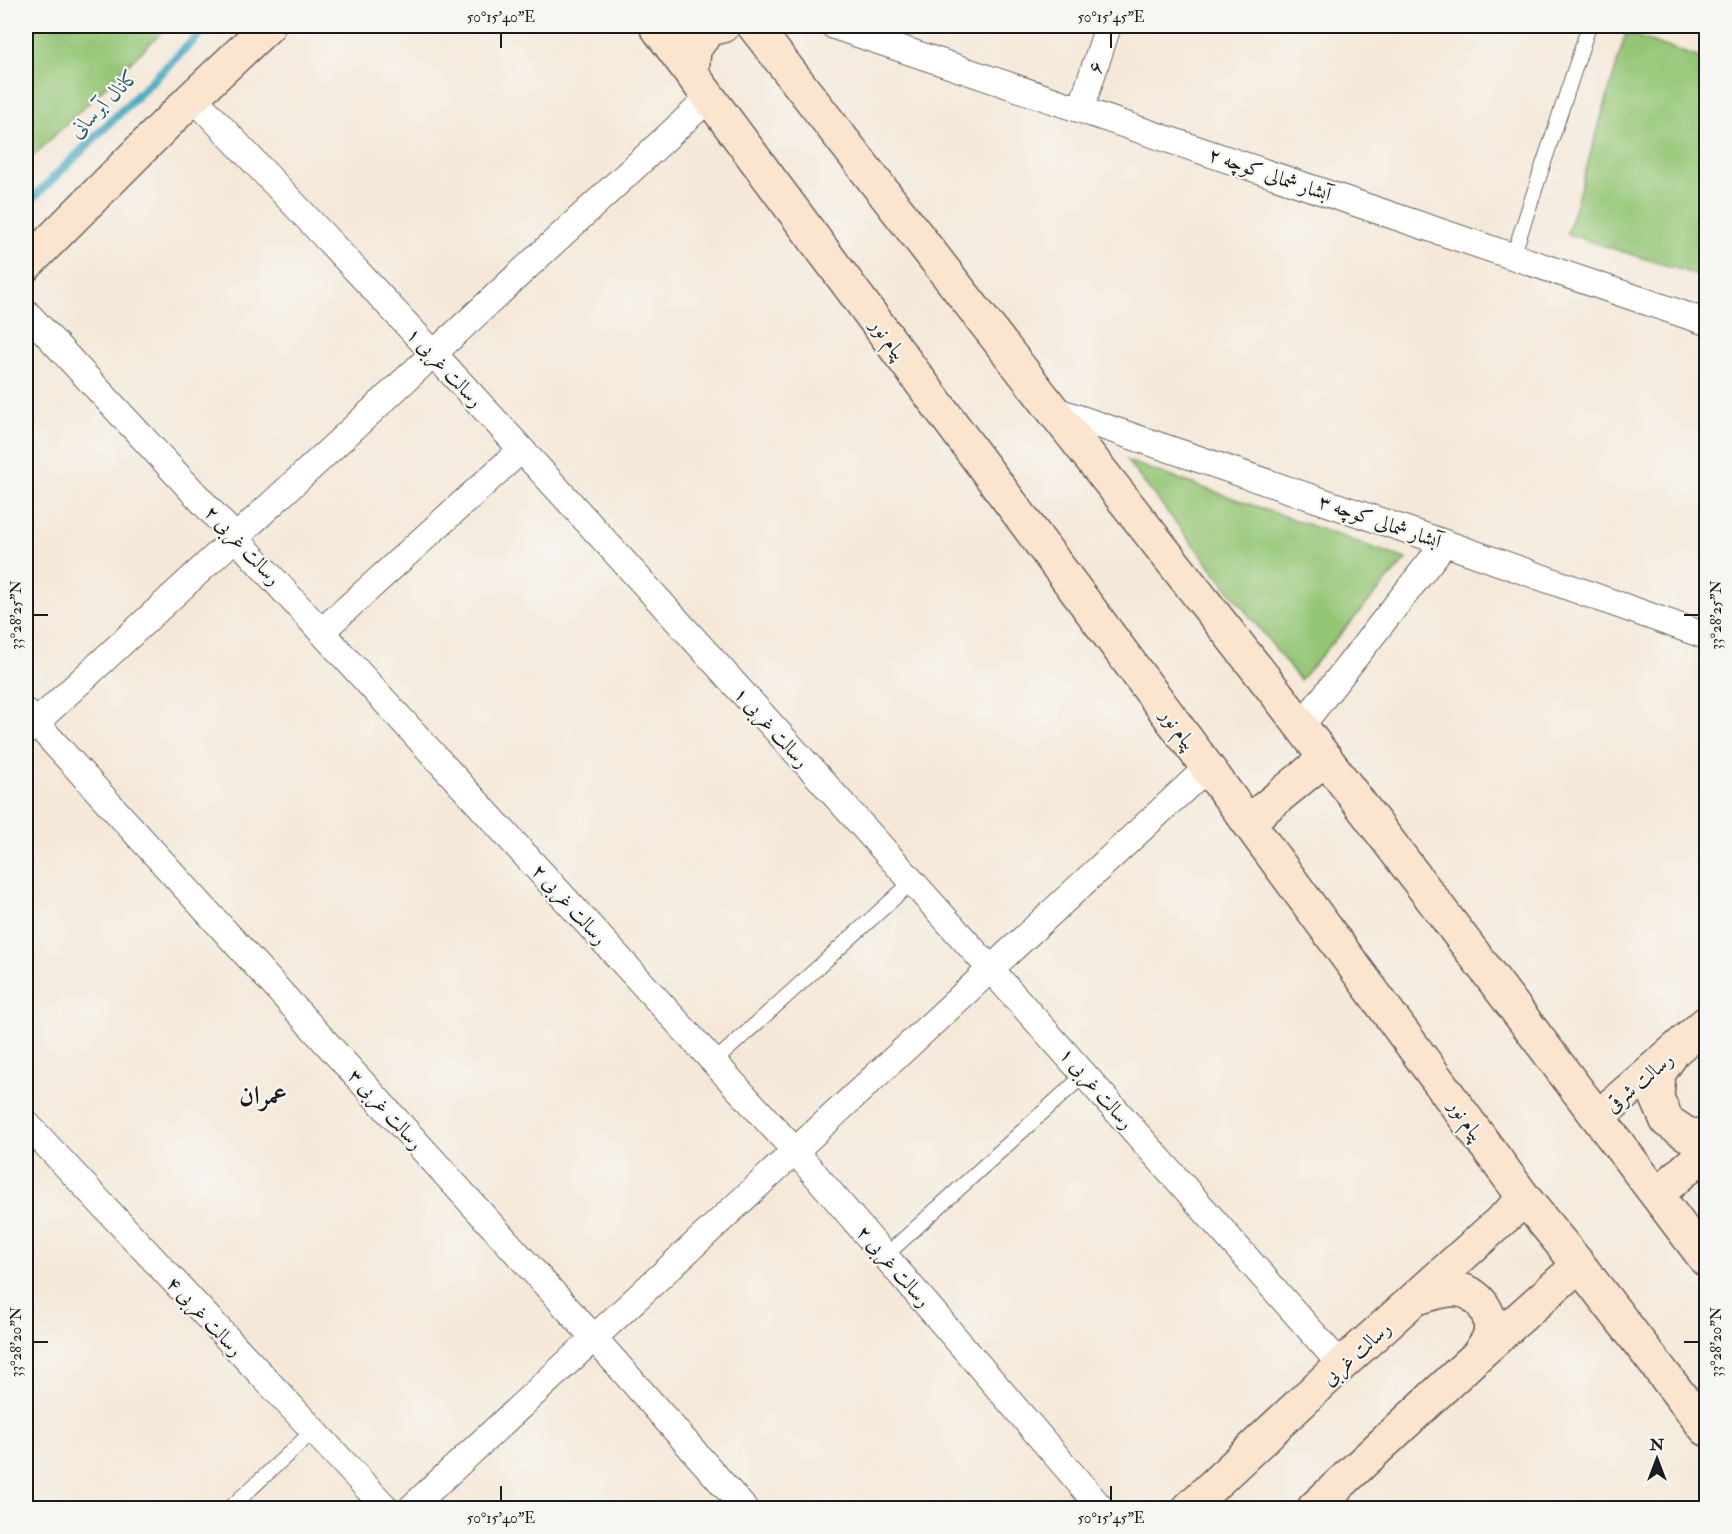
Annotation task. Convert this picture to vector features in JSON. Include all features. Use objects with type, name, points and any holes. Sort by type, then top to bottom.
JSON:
[{"type":"street","points":[[26,265],[193,97],[268,26]]},
{"type":"street","name":"پیام نور","points":[[656,26],[1208,767],[1525,1199],[1707,1429]]},
{"type":"street","points":[[29,722],[236,537],[433,353],[700,86],[694,49],[710,29],[723,26]]},
{"type":"street","name":"آبشار شمالی کوچه ۲","points":[[834,26],[1707,322]]},
{"type":"street","name":"۶","points":[[1081,109],[1108,26]]},
{"type":"street","points":[[755,27],[1326,758],[1707,1260]]},
{"type":"street","name":"رسالت غربی ۱","points":[[193,97],[433,353],[913,881],[1341,1365]]},
{"type":"street","name":"رسالت غربی ۲","points":[[26,312],[236,537],[795,1152],[1101,1509]]},
{"type":"street","name":"آبشار شمالی کوچه ۳","points":[[1052,409],[1445,543],[1707,636]]},
{"type":"street","points":[[322,632],[521,450]]},
{"type":"street","points":[[1301,726],[1445,543]]},
{"type":"street","name":"رسالت غربی ۳","points":[[29,722],[595,1340],[744,1509]]},
{"type":"street","points":[[1248,822],[1326,758]]},
{"type":"street","points":[[411,1509],[1208,767]]},
{"type":"street","name":"رسالت شرقی","points":[[1599,1116],[1707,1023]]},
{"type":"street","points":[[1673,1053],[1659,1073],[1657,1098],[1667,1121],[1688,1135],[1707,1136]]},
{"type":"street","name":"رسالت غربی ۴","points":[[26,1123],[386,1509]]},
{"type":"street","points":[[1657,1195],[1707,1151]]},
{"type":"street","name":"رسالت غربی","points":[[1189,1509],[1341,1365],[1525,1199]]},
{"type":"street","points":[[1314,1509],[1478,1355],[1579,1265]]},
{"type":"street","points":[[1417,1298],[1440,1291],[1460,1290],[1479,1299],[1489,1317],[1489,1338],[1478,1355]]},
{"type":"lane","points":[[1513,256],[1589,26]]},
{"type":"lane","points":[[714,1062],[913,881]]},
{"type":"lane","points":[[885,1256],[1085,1074]]},
{"type":"lane","points":[[230,1509],[313,1431]]},
{"type":"green space","points":[[26,26],[168,26],[26,163]]},
{"type":"green space","points":[[1626,33],[1706,60],[1706,278],[1567,234]]},
{"type":"green space","points":[[1127,461],[1406,559],[1300,680]]},
{"type":"waterway","name":"کانال آبرسانی","points":[[26,205],[208,26]]},
{"type":"district","name":"عمران","points":[[263,1095]]}]
